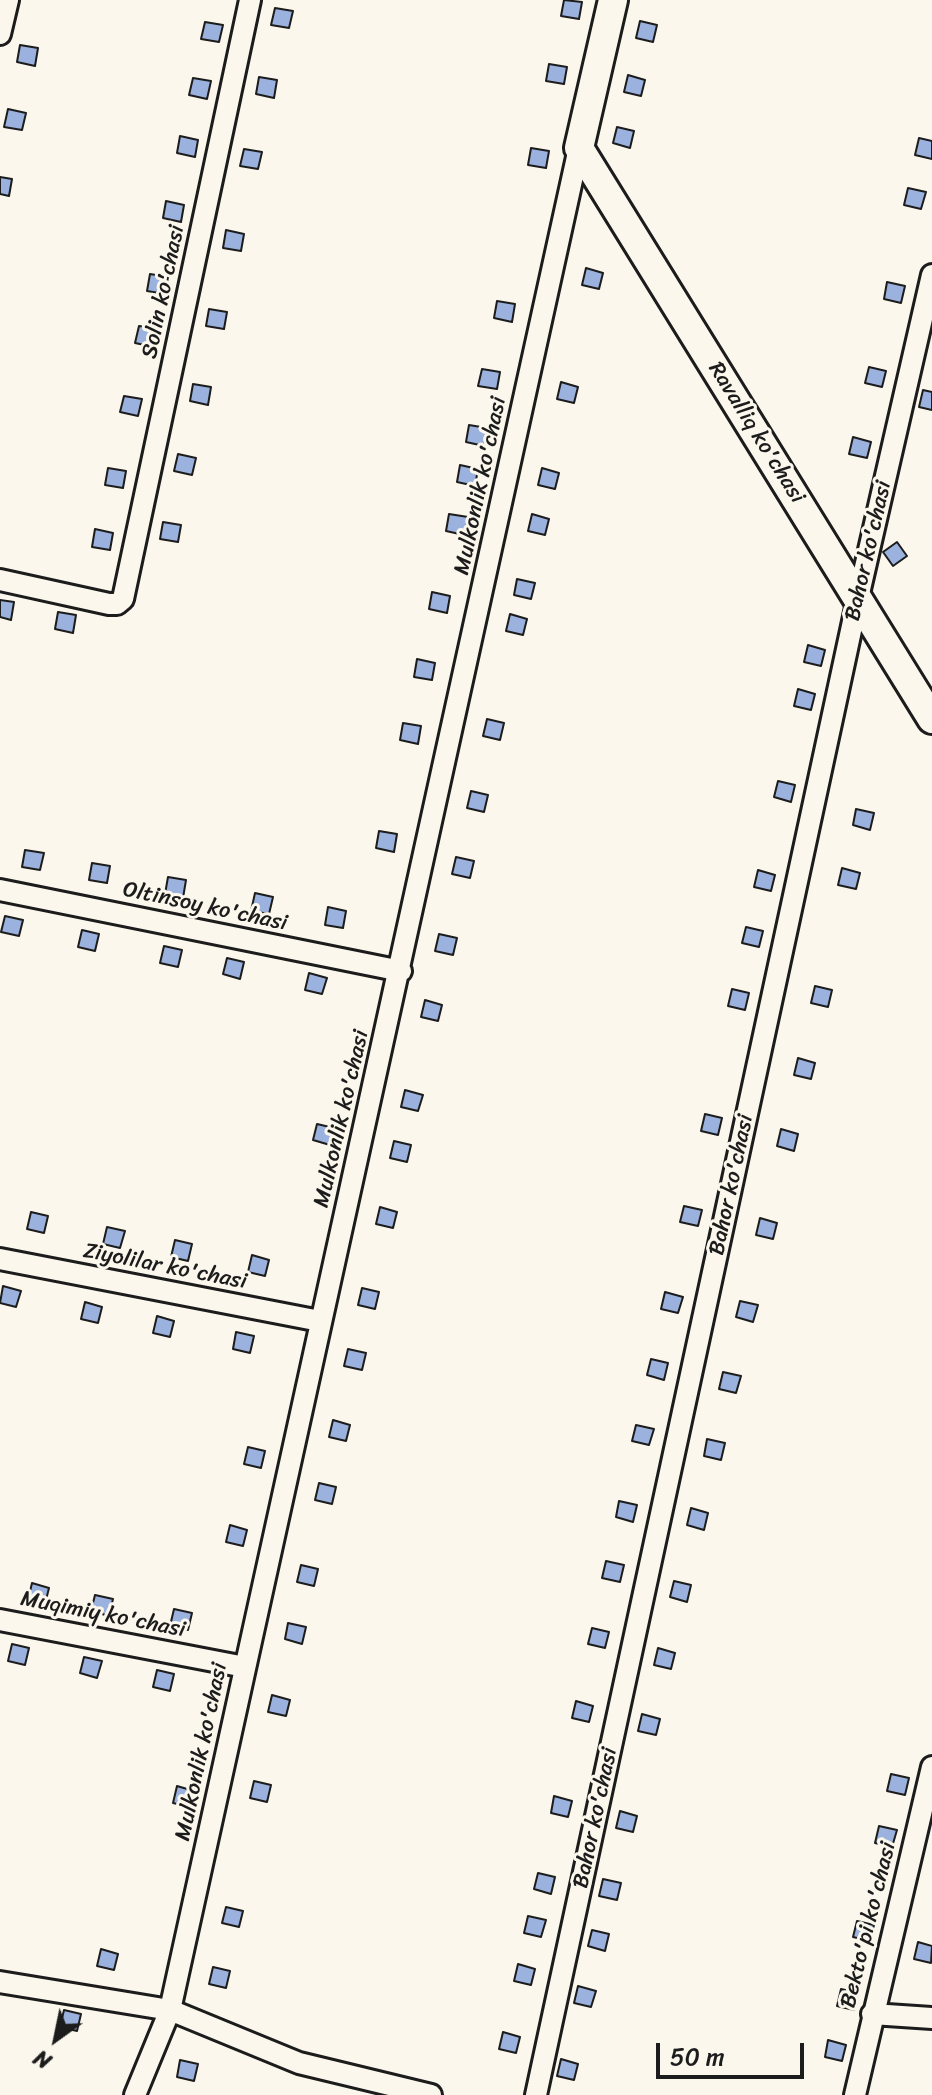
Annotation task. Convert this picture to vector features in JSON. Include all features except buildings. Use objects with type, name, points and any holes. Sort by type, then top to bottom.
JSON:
[{"type":"street","points":[[0,34],[8,0]]},
{"type":"street","name":"Solin ko'chasi","points":[[0,580],[109,604],[117,604],[125,593],[250,0]]},
{"type":"street","points":[[579,148],[613,0]]},
{"type":"street","name":"Ravalliq ko'chasi","points":[[579,148],[932,719]]},
{"type":"street","name":"Mulkonlik ko'chasi","points":[[135,2095],[170,2010],[320,1321],[401,971],[579,148]]},
{"type":"street","name":"Bahor ko'chasi","points":[[536,2095],[858,598],[932,275]]},
{"type":"street","name":"Oltinsoy ko'chasi","points":[[0,890],[401,971]]},
{"type":"street","name":"Ziyolilar ko'chasi","points":[[0,1259],[320,1321]]},
{"type":"street","name":"Muqimiy ko'chasi","points":[[0,1620],[245,1667]]},
{"type":"street","name":"Bekto'pi ko'chasi","points":[[855,2095],[932,1767]]},
{"type":"street","points":[[0,1982],[170,2010],[299,2063],[431,2095]]},
{"type":"street","points":[[872,2014],[932,2018]]}]
